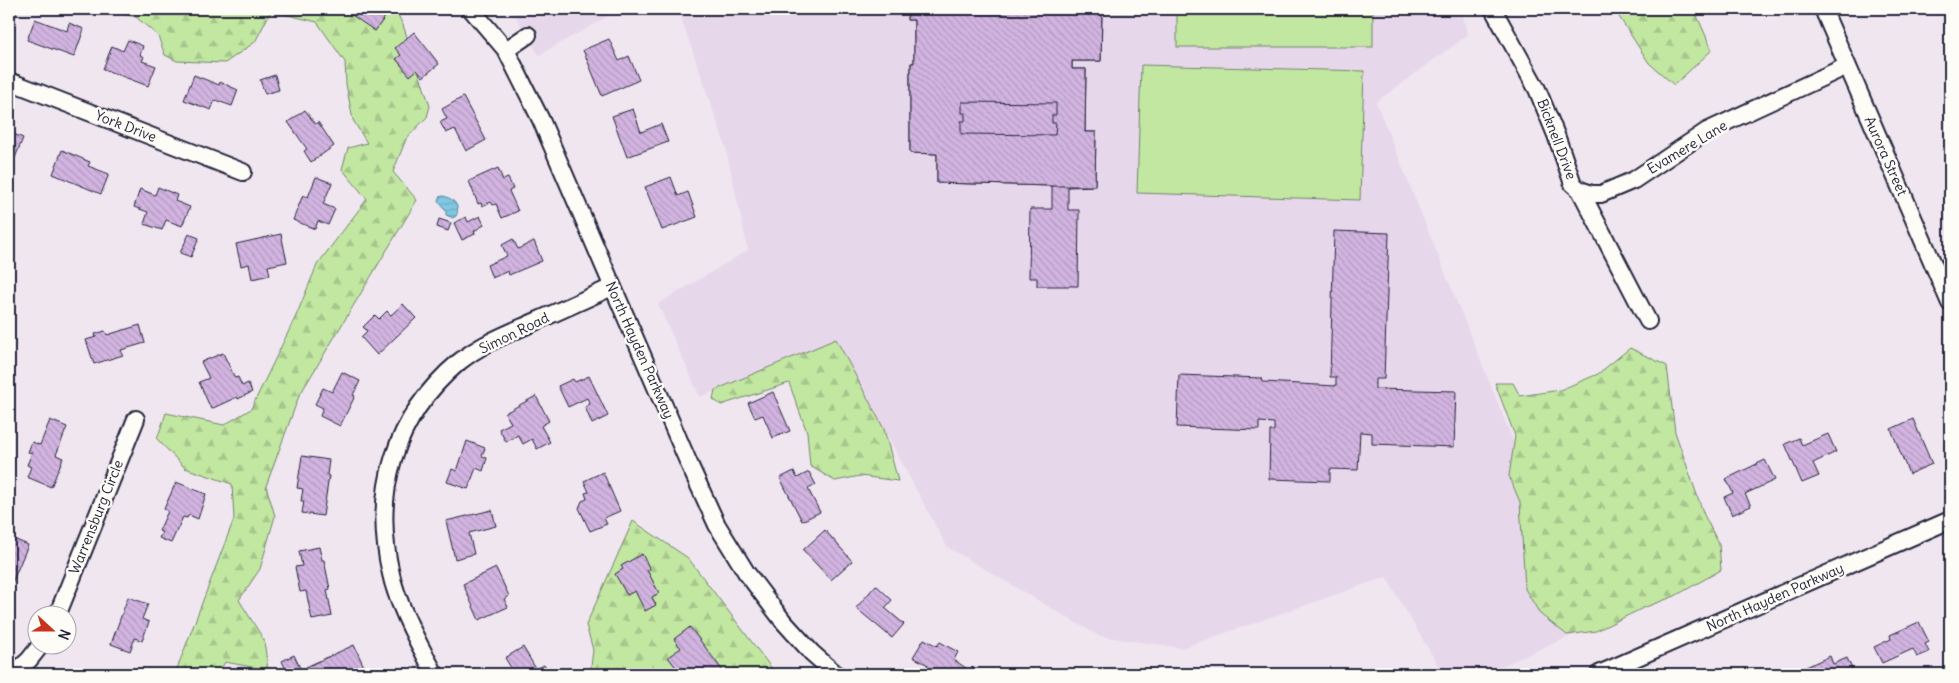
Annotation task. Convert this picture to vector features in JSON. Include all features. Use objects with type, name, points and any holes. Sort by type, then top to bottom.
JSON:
[{"type":"street","name":"North Hayden Parkway","points":[[471,9],[506,50],[541,120],[612,288],[717,525],[746,572],[783,621],[812,653],[836,674]]},
{"type":"street","name":"Bicknell Drive","points":[[1493,9],[1538,89],[1573,184],[1580,190],[1648,322]]},
{"type":"street","name":"Aurora Street","points":[[1823,9],[1950,303]]},
{"type":"street","points":[[506,50],[528,35]]},
{"type":"street","name":"Evamere Lane","points":[[1580,190],[1592,194],[1601,194],[1634,180],[1708,131],[1846,66]]},
{"type":"street","name":"York Drive","points":[[9,82],[242,172]]},
{"type":"street","name":"Simon Road","points":[[435,674],[400,602],[391,575],[384,532],[384,502],[394,454],[412,415],[430,390],[460,362],[493,340],[612,288]]},
{"type":"street","name":"Warrensburg Circle","points":[[61,606],[136,419]]},
{"type":"street","name":"North Hayden Parkway","points":[[1599,674],[1950,520]]},
{"type":"street","points":[[13,674],[32,656]]},
{"type":"shaded area","points":[[511,9],[621,9],[539,55]]},
{"type":"shaded area","points":[[678,9],[1461,9],[1468,35],[1376,102],[1589,628],[1483,674],[1443,674],[1386,577],[1182,648],[1099,636],[947,547],[836,340],[700,397],[658,304],[748,250],[725,145]]},
{"type":"green space","points":[[68,9],[395,9],[403,25],[430,106],[427,117],[406,139],[393,172],[417,200],[299,396],[266,486],[275,516],[260,569],[239,600],[264,640],[268,670],[225,662],[218,674],[175,674],[234,519],[232,484],[185,468],[157,439],[166,413],[224,425],[251,409],[296,316],[317,265],[367,199],[342,169],[348,148],[367,143],[353,120],[346,84],[345,62],[317,22],[271,11],[255,42],[225,63],[177,61],[165,55],[158,36],[136,17],[110,11]]},
{"type":"green space","points":[[1177,9],[1373,9],[1373,47],[1177,47]]},
{"type":"green space","points":[[1614,9],[1694,9],[1712,50],[1674,85],[1649,63]]},
{"type":"green space","points":[[1141,65],[1364,71],[1360,200],[1137,193]]},
{"type":"green space","points":[[836,339],[884,429],[898,481],[860,476],[835,481],[810,466],[807,432],[789,383],[721,405],[713,399],[715,390]]},
{"type":"green space","points":[[1630,348],[1667,366],[1675,432],[1704,515],[1719,544],[1721,570],[1675,596],[1643,608],[1596,631],[1567,635],[1540,614],[1525,589],[1520,502],[1509,476],[1515,436],[1495,383],[1513,383],[1520,396],[1560,390],[1598,374]]},
{"type":"green space","points":[[633,521],[688,558],[776,674],[590,674],[593,650],[586,625]]},
{"type":"water","points":[[443,196],[453,201],[457,206],[456,216],[453,218],[446,215],[446,210],[438,202],[439,197]]},
{"type":"building","points":[[9,9],[17,11],[9,33]]},
{"type":"building","points":[[343,9],[373,9],[385,17],[375,31]]},
{"type":"building","points":[[908,9],[1102,9],[1101,61],[1072,61],[1072,69],[1086,69],[1085,132],[1096,132],[1095,186],[1068,187],[1068,210],[1079,210],[1078,286],[1037,286],[1037,278],[1029,278],[1030,209],[1052,209],[1052,186],[937,183],[937,154],[910,153],[910,72],[911,63],[914,63],[914,20],[907,20]]},
{"type":"building","points":[[908,9],[1102,9],[1101,61],[1072,61],[1072,69],[1086,69],[1085,132],[1096,132],[1095,186],[937,183],[937,154],[910,153],[910,72],[911,63],[914,63],[914,20],[907,20]],"holes":[[[962,102],[1056,103],[1056,115],[1052,115],[1052,123],[1056,123],[1055,135],[961,134],[961,121],[965,121],[965,113],[962,113]]]},
{"type":"building","points":[[35,19],[67,31],[69,23],[84,29],[74,57],[27,40]]},
{"type":"building","points":[[414,32],[439,64],[423,77],[417,70],[410,76],[396,59],[401,55],[395,48]]},
{"type":"building","points":[[609,39],[619,61],[629,56],[639,80],[602,96],[583,50]]},
{"type":"building","points":[[128,40],[143,46],[140,55],[144,57],[142,61],[156,66],[148,86],[103,69],[112,46],[123,51]]},
{"type":"building","points":[[194,75],[219,85],[220,82],[238,90],[232,106],[215,100],[211,110],[184,100]]},
{"type":"building","points":[[275,75],[279,90],[265,94],[260,80]]},
{"type":"building","points":[[463,97],[486,140],[466,151],[455,129],[446,133],[440,122],[447,119],[442,109]]},
{"type":"building","points":[[633,109],[641,132],[661,124],[668,142],[627,157],[612,116]]},
{"type":"building","points":[[305,110],[315,124],[318,122],[334,146],[311,162],[304,151],[307,149],[288,122]]},
{"type":"building","points":[[9,132],[23,138],[15,158],[9,156]]},
{"type":"building","points":[[62,150],[90,162],[88,166],[109,174],[101,194],[53,174]]},
{"type":"building","points":[[498,168],[503,180],[508,178],[510,182],[513,189],[509,191],[518,211],[502,218],[496,204],[493,205],[491,202],[482,206],[481,203],[478,204],[469,181]]},
{"type":"building","points":[[316,177],[332,183],[323,204],[335,209],[328,225],[318,221],[315,229],[293,220],[303,195],[308,197]]},
{"type":"building","points":[[671,177],[678,196],[688,192],[697,217],[662,230],[645,187]]},
{"type":"building","points":[[158,187],[177,195],[175,201],[190,207],[182,226],[166,220],[162,230],[144,224],[148,212],[134,207],[140,189],[155,195]]},
{"type":"building","points":[[480,216],[484,225],[474,231],[475,234],[462,240],[454,223],[466,217],[468,222]]},
{"type":"building","points":[[439,219],[451,223],[448,231],[437,227]]},
{"type":"building","points":[[1334,231],[1389,233],[1384,379],[1375,379],[1375,389],[1456,391],[1454,447],[1372,444],[1372,433],[1360,432],[1358,470],[1330,469],[1330,481],[1269,479],[1270,431],[1274,431],[1274,423],[1259,422],[1259,430],[1177,427],[1179,375],[1262,378],[1263,382],[1336,386],[1336,377],[1330,377]]},
{"type":"building","points":[[189,234],[199,238],[191,257],[180,253]]},
{"type":"building","points":[[281,234],[287,262],[268,266],[270,275],[252,279],[249,264],[241,266],[236,244]]},
{"type":"building","points":[[513,239],[518,249],[534,241],[542,261],[509,275],[508,271],[492,278],[487,265],[507,256],[502,245]]},
{"type":"building","points":[[403,304],[416,318],[377,355],[361,337],[367,331],[363,327],[375,315],[379,319],[387,311],[391,315]]},
{"type":"building","points":[[140,325],[145,343],[121,350],[123,355],[94,364],[86,340],[96,337],[95,334],[105,331],[107,335]]},
{"type":"building","points":[[223,353],[235,378],[238,377],[242,386],[248,383],[252,392],[211,409],[199,382],[209,378],[201,362]]},
{"type":"building","points":[[342,372],[360,381],[353,395],[355,396],[340,426],[320,416],[323,408],[315,404],[323,388],[332,392]]},
{"type":"building","points":[[589,376],[608,416],[592,424],[585,407],[590,404],[587,398],[568,407],[558,386],[573,379],[575,382]]},
{"type":"building","points":[[773,392],[790,431],[773,438],[763,415],[755,418],[748,403]]},
{"type":"building","points":[[536,396],[549,421],[541,426],[550,442],[537,449],[532,439],[523,444],[518,435],[506,442],[499,429],[511,423],[505,413]]},
{"type":"building","points":[[1913,419],[1932,464],[1909,474],[1891,429]]},
{"type":"building","points":[[50,420],[67,427],[56,455],[63,458],[51,487],[27,477],[31,467],[27,465],[32,453],[28,452],[32,442],[40,445]]},
{"type":"building","points":[[1828,434],[1836,452],[1813,463],[1819,476],[1802,483],[1785,444],[1799,438],[1802,445]]},
{"type":"building","points":[[467,441],[485,448],[482,456],[487,458],[483,471],[476,468],[468,489],[447,482],[452,469],[457,471]]},
{"type":"building","points":[[302,456],[329,460],[327,475],[329,476],[323,516],[302,513],[303,489],[297,488]]},
{"type":"building","points":[[1765,460],[1775,480],[1745,494],[1751,506],[1732,515],[1724,497],[1733,493],[1726,479]]},
{"type":"building","points":[[794,471],[797,478],[809,472],[816,485],[808,489],[820,512],[802,521],[780,478]]},
{"type":"building","points":[[603,472],[620,511],[604,518],[607,524],[590,531],[579,508],[582,501],[587,499],[585,493],[589,492],[584,481]]},
{"type":"building","points":[[176,482],[206,494],[198,519],[189,515],[187,518],[183,517],[171,543],[159,538],[162,532],[159,531],[168,511],[164,509]]},
{"type":"building","points":[[492,510],[496,526],[469,533],[474,554],[455,559],[446,521]]},
{"type":"building","points":[[825,530],[852,561],[831,580],[803,550]]},
{"type":"building","points":[[9,537],[28,545],[9,590]]},
{"type":"building","points":[[319,547],[322,560],[324,560],[330,589],[327,590],[332,616],[312,620],[306,591],[300,592],[295,567],[302,566],[299,551]]},
{"type":"building","points":[[642,554],[650,569],[647,570],[659,593],[652,597],[656,605],[645,611],[635,591],[627,595],[615,574],[623,569],[621,566]]},
{"type":"building","points":[[496,568],[509,596],[504,599],[508,607],[479,620],[463,584]]},
{"type":"building","points":[[876,585],[892,600],[885,608],[904,624],[892,638],[856,608]]},
{"type":"building","points":[[128,597],[148,604],[142,619],[149,622],[142,641],[135,638],[130,651],[111,644]]},
{"type":"building","points":[[1919,622],[1929,642],[1925,644],[1929,652],[1917,657],[1913,649],[1882,663],[1874,647],[1891,639],[1890,635]]},
{"type":"building","points":[[690,627],[723,671],[720,674],[681,674],[668,657],[681,648],[674,639]]},
{"type":"building","points":[[924,639],[937,646],[940,642],[958,652],[954,660],[966,668],[962,674],[929,674],[924,672],[928,665],[913,657]]},
{"type":"building","points":[[354,645],[366,671],[361,674],[343,674],[340,670],[331,674],[309,674],[306,667]]},
{"type":"building","points":[[523,647],[536,669],[544,665],[547,670],[551,667],[556,674],[515,674],[505,658]]},
{"type":"building","points":[[294,655],[302,672],[288,674],[282,661]]},
{"type":"building","points":[[1830,656],[1833,664],[1847,658],[1854,673],[1809,674],[1806,667]]},
{"type":"building","points":[[1401,668],[1404,674],[1390,674]]}]
